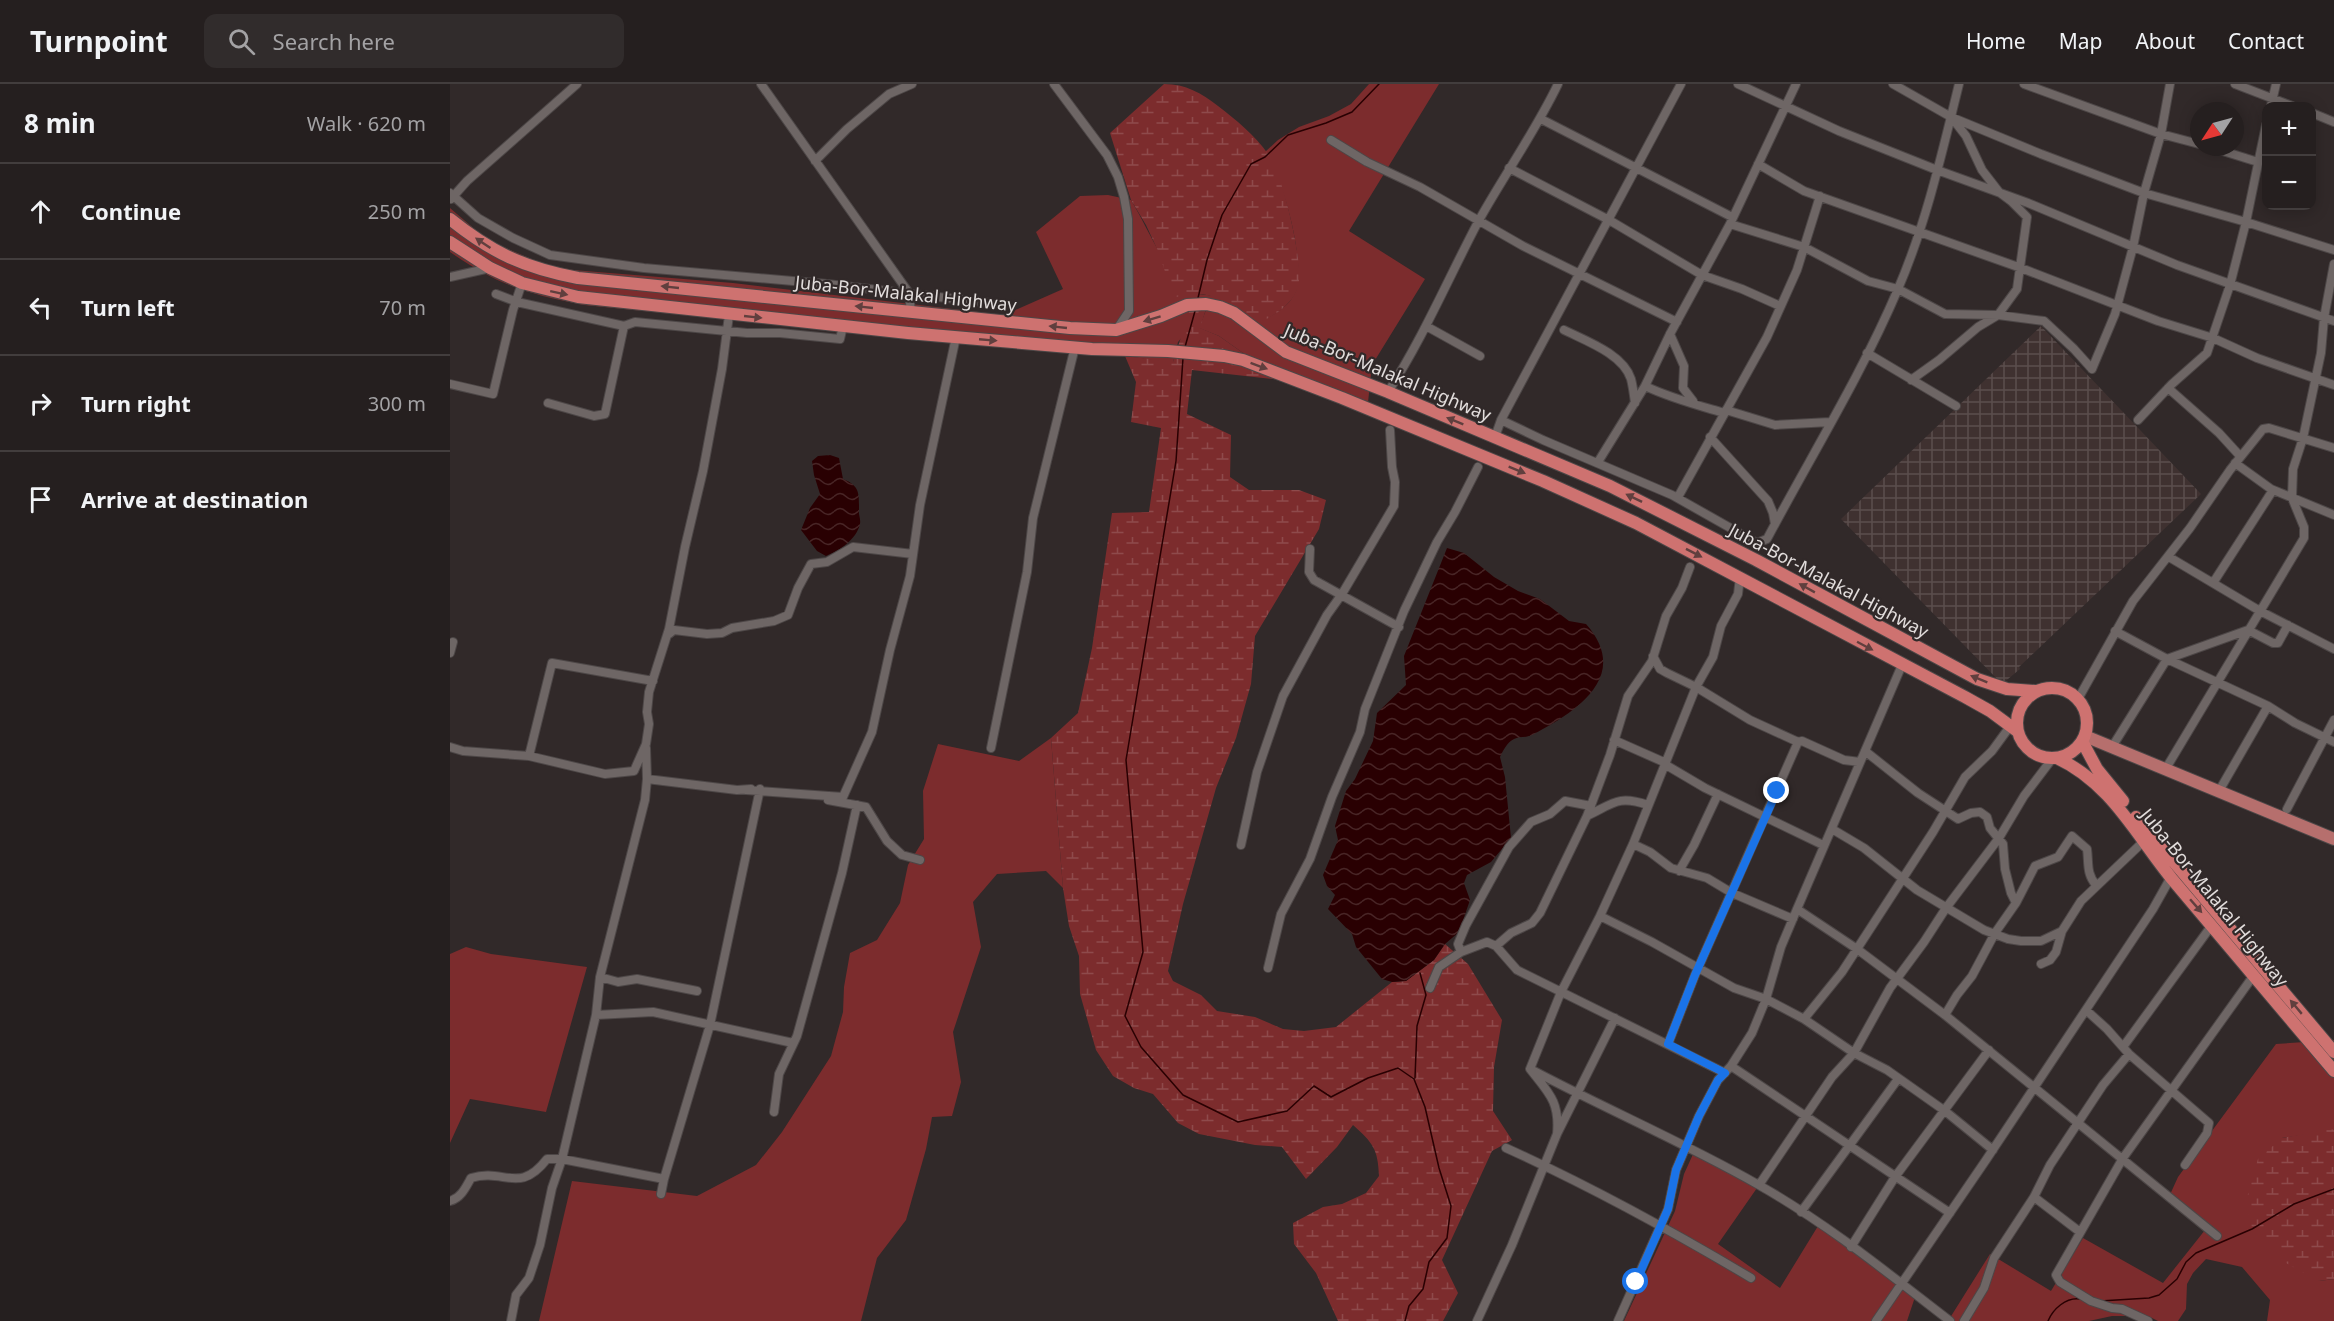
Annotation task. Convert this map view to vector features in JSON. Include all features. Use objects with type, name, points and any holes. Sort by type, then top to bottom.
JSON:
[{"type":"highway","name":"Juba-Bor-Malakal Highway","points":[[450,219],[496,252],[517,262],[551,273],[578,278],[1070,328],[1116,330],[1161,316],[1187,304],[1206,304],[1234,313],[1271,343],[1286,352],[1388,392],[1610,486],[1687,524],[1977,679],[2007,689],[2035,691],[2055,688],[2067,691],[2078,699],[2087,721],[2083,739],[2097,769],[2334,1052]]},
{"type":"highway","name":"Juba-Bor-Malakal Highway","points":[[450,242],[490,268],[522,283],[578,297],[729,315],[956,337],[1075,347],[1168,351],[1233,358],[1262,367],[1543,481],[1636,523],[1965,697],[2014,728],[2024,746],[2030,751],[2054,758],[2087,776],[2103,790],[2171,877],[2334,1071]]},
{"type":"highway","points":[[2014,728],[2019,708],[2035,691]]},
{"type":"highway","points":[[2054,758],[2073,752],[2083,739]]},
{"type":"main road","points":[[2083,739],[2112,747],[2334,839]]},
{"type":"street","points":[[577,84],[451,196],[478,218],[550,255],[644,268],[990,303]]},
{"type":"street","points":[[761,84],[909,293],[911,312]]},
{"type":"street","points":[[815,161],[847,129],[889,94],[912,84]]},
{"type":"street","points":[[1054,84],[1107,155],[1118,177],[1124,197],[1128,219],[1129,311],[1116,330]]},
{"type":"street","points":[[1388,392],[1426,326],[1479,220],[1541,119],[1558,84]]},
{"type":"street","points":[[1495,437],[1500,420],[1681,84]]},
{"type":"street","points":[[1738,84],[1785,107],[1936,170],[1999,192],[2230,285],[2334,321]]},
{"type":"street","points":[[1598,462],[1645,386],[1670,334],[1731,221],[1796,84]]},
{"type":"street","points":[[1893,84],[1951,117],[2144,193],[2334,250]]},
{"type":"street","points":[[1500,420],[1678,497],[1757,543],[1767,539],[1867,353],[1898,289],[1919,232],[1959,84]]},
{"type":"street","points":[[2024,84],[2161,134],[2190,142]]},
{"type":"street","points":[[1541,119],[1731,221],[1804,247],[1868,281],[1898,289],[1945,314],[1998,315],[2044,321],[2092,369],[2117,306],[2133,247],[2144,193],[2161,134],[2170,84]]},
{"type":"street","points":[[2235,84],[2269,102]]},
{"type":"street","points":[[2271,102],[2276,84]]},
{"type":"street","points":[[2316,115],[2334,122]]},
{"type":"street","points":[[1911,380],[1978,327],[1998,315],[2017,289],[2021,268],[2027,217],[1999,192],[1982,170],[1966,136],[1951,117]]},
{"type":"street","points":[[1331,140],[1367,162],[1420,187],[1523,246],[1677,322]]},
{"type":"street","points":[[2138,420],[2168,388],[2207,353],[2230,285],[2262,144]]},
{"type":"street","points":[[2239,156],[2258,162]]},
{"type":"street","points":[[1758,164],[1788,183],[1820,196],[2021,268],[2117,306],[2213,338],[2257,358],[2334,385]]},
{"type":"street","points":[[1509,168],[1609,220],[1702,274],[1780,306]]},
{"type":"street","points":[[1678,497],[1767,337],[1797,270],[1820,196]]},
{"type":"street","points":[[2165,770],[2306,534],[2292,498],[2294,469],[2303,438],[2320,353],[2334,264]]},
{"type":"street","points":[[450,277],[490,268]]},
{"type":"street","points":[[450,384],[493,394],[522,283]]},
{"type":"street","points":[[496,294],[517,302],[624,326],[635,322],[840,339],[843,326]]},
{"type":"street","points":[[450,747],[463,751],[529,756],[605,774],[634,771],[646,744],[650,724],[647,712],[649,692],[669,629],[709,442],[729,315]]},
{"type":"street","points":[[548,404],[594,416],[605,414],[624,326]]},
{"type":"street","points":[[1426,326],[1480,356]]},
{"type":"street","points":[[1564,330],[1597,347],[1625,367],[1631,379],[1635,403]]},
{"type":"street","points":[[1670,334],[1684,366],[1683,388],[1696,404]]},
{"type":"street","points":[[746,790],[843,797],[872,732],[909,576],[920,505],[956,337]]},
{"type":"street","points":[[991,748],[1027,572],[1033,518],[1075,347]]},
{"type":"street","points":[[1867,353],[1956,406]]},
{"type":"street","points":[[1645,386],[1666,396],[1775,425],[1830,422]]},
{"type":"street","points":[[2168,388],[2219,433],[2237,460],[2273,490],[2334,514]]},
{"type":"street","points":[[2078,699],[2133,601],[2169,556],[2237,460],[2263,429],[2269,428],[2334,448]]},
{"type":"street","points":[[1242,845],[1257,772],[1283,696],[1309,645],[1394,506],[1395,482],[1390,430]]},
{"type":"street","points":[[1710,437],[1768,501],[1775,524]]},
{"type":"street","points":[[1268,968],[1281,914],[1310,859],[1332,797],[1360,732],[1365,709],[1399,627],[1430,557],[1478,467]]},
{"type":"street","points":[[2213,583],[2273,490]]},
{"type":"street","points":[[669,634],[674,630],[707,634],[722,633],[732,628],[774,621],[788,615],[798,588],[812,564],[828,562],[853,547],[913,554]]},
{"type":"street","points":[[1310,549],[1308,572],[1312,578],[1399,627]]},
{"type":"street","points":[[2169,556],[2259,611],[2334,649]]},
{"type":"street","points":[[1496,946],[1511,933],[1537,918],[1587,816],[1628,696],[1650,665],[1666,616],[1682,588],[1690,567]]},
{"type":"street","points":[[1530,1069],[1561,992],[1600,916],[1633,844],[1696,687],[1713,657],[1722,626],[1738,594],[1740,577]]},
{"type":"street","points":[[2112,747],[2167,659],[2248,630],[2273,644],[2278,643],[2288,625]]},
{"type":"street","points":[[2115,631],[2167,659],[2268,706],[2295,723],[2334,742]]},
{"type":"street","points":[[450,653],[453,642]]},
{"type":"street","points":[[1653,656],[1660,669],[1696,687],[1750,720],[1844,760],[1860,762]]},
{"type":"street","points":[[529,756],[552,663],[654,681]]},
{"type":"street","points":[[1618,1321],[1668,1209],[1676,1170],[1704,1107],[1718,1080],[1731,1066],[1752,1034],[1766,999],[1782,947],[1823,845],[1832,829],[1902,665]]},
{"type":"street","points":[[2219,791],[2268,706]]},
{"type":"street","points":[[2287,809],[2334,720]]},
{"type":"street","points":[[1804,1019],[1857,949],[1946,812],[1965,777],[2014,728]]},
{"type":"street","points":[[1614,740],[1666,764],[1718,794],[1823,845]]},
{"type":"street","points":[[1668,1044],[1798,742]]},
{"type":"street","points":[[511,1321],[516,1295],[528,1278],[540,1245],[552,1188],[562,1159],[596,1016],[600,977],[645,800],[646,744]]},
{"type":"street","points":[[1865,751],[1891,773],[1958,819],[1971,813],[1980,813],[1986,817],[1990,828],[2003,844],[2005,869],[2016,903]]},
{"type":"street","points":[[1759,1185],[1832,1077],[1854,1053],[1897,978],[1999,838],[2024,796],[2054,758]]},
{"type":"street","points":[[647,779],[737,790],[760,789],[866,807],[887,841],[902,855],[920,860]]},
{"type":"street","points":[[661,1194],[710,1025],[760,789]]},
{"type":"street","points":[[1679,871],[1718,794]]},
{"type":"street","points":[[1587,816],[1622,800],[1629,799],[1648,805]]},
{"type":"street","points":[[1461,952],[1458,944],[1460,936],[1495,876],[1502,857],[1531,822],[1550,814],[1565,801],[1591,806]]},
{"type":"street","points":[[774,1112],[779,1074],[793,1043],[842,873],[857,805]]},
{"type":"street","points":[[1832,829],[1864,848],[1902,879],[1971,923],[2008,939],[2041,941],[2062,931]]},
{"type":"street","points":[[1945,1015],[1972,976],[1995,933],[2016,903],[2035,866],[2058,856],[2072,836],[2086,849],[2090,878],[2096,885]]},
{"type":"street","points":[[2041,964],[2050,960],[2056,952],[2062,931],[2081,901],[2144,841]]},
{"type":"street","points":[[1633,844],[1679,871],[1714,881],[1732,893],[1793,919]]},
{"type":"street","points":[[1876,1321],[1993,1150],[2153,909],[2171,877]]},
{"type":"street","points":[[1797,909],[1857,949],[1945,1015],[2217,1236]]},
{"type":"street","points":[[1600,916],[1734,988],[1766,999],[1804,1019],[1854,1053],[1887,1070],[1945,1111],[1993,1150]]},
{"type":"street","points":[[1964,1321],[1984,1287],[1994,1258],[2034,1197],[2050,1165],[2212,925]]},
{"type":"street","points":[[1430,988],[1439,967],[1461,952],[1484,942],[1496,946],[1517,970],[1725,1073]]},
{"type":"street","points":[[2148,1321],[2122,1309],[2091,1301],[2057,1279],[2056,1275],[2123,1158],[2254,975]]},
{"type":"street","points":[[600,977],[618,981],[637,979],[697,991]]},
{"type":"street","points":[[2086,1010],[2126,1050],[2210,1125],[2207,1133],[2184,1165]]},
{"type":"street","points":[[596,1016],[653,1012],[793,1043]]},
{"type":"street","points":[[1477,1321],[1512,1245],[1557,1134],[1615,1018]]},
{"type":"street","points":[[1851,1247],[1895,1177],[1989,1050]]},
{"type":"street","points":[[1731,1066],[1950,1213]]},
{"type":"street","points":[[1530,1069],[1712,1159],[1759,1185],[1851,1247],[1950,1321]]},
{"type":"street","points":[[1530,1069],[1547,1089],[1558,1113],[1557,1134]]},
{"type":"street","points":[[1801,1212],[1898,1079]]},
{"type":"street","points":[[1506,1148],[1688,1240],[1751,1278]]},
{"type":"street","points":[[450,1201],[463,1192],[471,1178],[484,1174],[515,1180],[536,1173],[548,1159],[562,1159],[664,1179]]},
{"type":"street","points":[[2034,1197],[2080,1232]]},
{"type":"shaded area","points":[[2041,326],[2201,494],[2002,684],[1841,519]]},
{"type":"green space","points":[[1164,84],[1193,90],[1225,111],[1263,147],[1278,175],[1293,228],[1299,280],[1297,291],[1290,301],[1262,321],[1257,323],[1229,303],[1209,296],[1188,294],[1176,297],[1170,287],[1159,253],[1131,200],[1110,133]]},
{"type":"green space","points":[[1369,84],[1439,84],[1349,231],[1425,279],[1372,365],[1367,412],[1281,380],[1219,336],[1199,328],[1206,310],[1178,342],[1173,363],[1125,356],[1032,350],[584,305],[514,287],[483,273],[450,252],[450,208],[478,232],[499,245],[543,264],[573,270],[733,283],[1004,315],[1063,289],[1036,232],[1080,196],[1108,195],[1131,200],[1164,260],[1180,282],[1190,291],[1223,299],[1257,322],[1283,308],[1294,295],[1298,283],[1292,222],[1279,180],[1265,152],[1278,140],[1299,127],[1329,116],[1351,104]]},
{"type":"green space","points":[[1190,309],[1206,309],[1200,328],[1219,336],[1281,380],[1192,370],[1187,414],[1231,435],[1230,477],[1249,490],[1299,490],[1326,500],[1319,529],[1255,636],[1251,684],[1236,738],[1216,788],[1183,904],[1168,971],[1173,981],[1201,995],[1217,1011],[1255,1017],[1283,1029],[1304,1031],[1336,1027],[1392,982],[1406,981],[1434,960],[1445,944],[1468,964],[1502,1020],[1494,1067],[1493,1111],[1512,1140],[1492,1151],[1442,1260],[1458,1293],[1443,1321],[1338,1321],[1316,1273],[1294,1244],[1293,1223],[1323,1207],[1342,1204],[1366,1193],[1379,1176],[1373,1147],[1353,1125],[1337,1147],[1306,1179],[1282,1147],[1255,1145],[1199,1134],[1178,1123],[1153,1094],[1134,1088],[1113,1076],[1096,1050],[1080,994],[1079,956],[1069,926],[1063,888],[1051,738],[1078,713],[1092,648],[1112,513],[1149,512],[1161,428],[1131,422],[1136,382],[1125,356],[1173,362]]},
{"type":"green space","points":[[1051,738],[1063,888],[1046,871],[997,874],[973,902],[981,947],[953,1032],[961,1082],[952,1116],[932,1117],[926,1149],[906,1220],[877,1258],[861,1321],[539,1321],[572,1181],[697,1196],[756,1165],[782,1132],[831,1056],[843,1012],[844,987],[850,953],[877,940],[900,903],[908,865],[924,839],[923,791],[938,744],[1019,761]]},
{"type":"green space","points":[[466,947],[491,954],[587,967],[546,1112],[470,1099],[450,1143],[450,954]]},
{"type":"green space","points":[[2334,1040],[2334,1130],[2282,1138],[2319,1281],[2334,1279],[2334,1321],[2267,1321],[2270,1300],[2242,1267],[2206,1259],[2193,1273],[2187,1284],[2186,1309],[2178,1321],[2158,1321],[2148,1316],[2112,1316],[2089,1321],[1948,1321],[1990,1254],[2051,1291],[2083,1238],[2163,1283],[2209,1225],[2168,1199],[2178,1177],[2276,1044]]},
{"type":"green space","points":[[2334,1130],[2334,1279],[2319,1281],[2286,1263],[2252,1229],[2246,1201],[2258,1159],[2282,1138]]},
{"type":"green space","points":[[1694,1152],[1757,1188],[1718,1244],[1780,1288],[1818,1226],[1896,1274],[1917,1291],[1907,1321],[1624,1321],[1675,1211],[1684,1174]]},
{"type":"water","points":[[830,455],[839,458],[843,479],[856,487],[860,522],[851,540],[826,556],[817,551],[801,530],[810,508],[820,494],[812,461],[818,456]]},
{"type":"water","points":[[1447,548],[1464,553],[1494,577],[1518,591],[1540,599],[1569,621],[1586,624],[1599,643],[1603,660],[1601,676],[1593,690],[1581,703],[1565,715],[1530,736],[1509,742],[1500,757],[1505,777],[1511,838],[1491,862],[1467,875],[1464,883],[1470,900],[1459,932],[1445,944],[1434,960],[1406,981],[1392,982],[1382,979],[1356,947],[1352,934],[1328,909],[1335,895],[1327,886],[1323,875],[1338,840],[1335,826],[1346,791],[1355,779],[1373,741],[1377,713],[1406,685],[1404,656]]},
{"type":"waterway","points":[[1198,298],[1207,260],[1222,215],[1251,164],[1265,157],[1288,135],[1352,112],[1379,84]]},
{"type":"waterway","points":[[1185,347],[1195,311]]},
{"type":"waterway","points":[[1183,358],[1176,461],[1126,760],[1143,952],[1125,1016],[1141,1047],[1183,1095],[1238,1122],[1287,1111],[1314,1086],[1331,1097],[1368,1078],[1398,1068],[1414,1079],[1425,1107],[1439,1168],[1451,1206],[1447,1238],[1429,1262],[1423,1289],[1409,1306],[1405,1321]]},
{"type":"waterway","points":[[1415,1078],[1417,1026],[1426,995],[1420,973]]},
{"type":"waterway","points":[[2100,1301],[2149,1298],[2159,1295],[2177,1279],[2186,1262],[2196,1253],[2252,1229],[2294,1204],[2334,1189]]},
{"type":"waterway","points":[[2048,1321],[2061,1305],[2070,1300],[2080,1299]]},
{"type":"route","points":[[1636,1282],[1668,1209],[1676,1170],[1699,1116],[1718,1080],[1725,1073],[1668,1044],[1695,975],[1777,791]]}]
